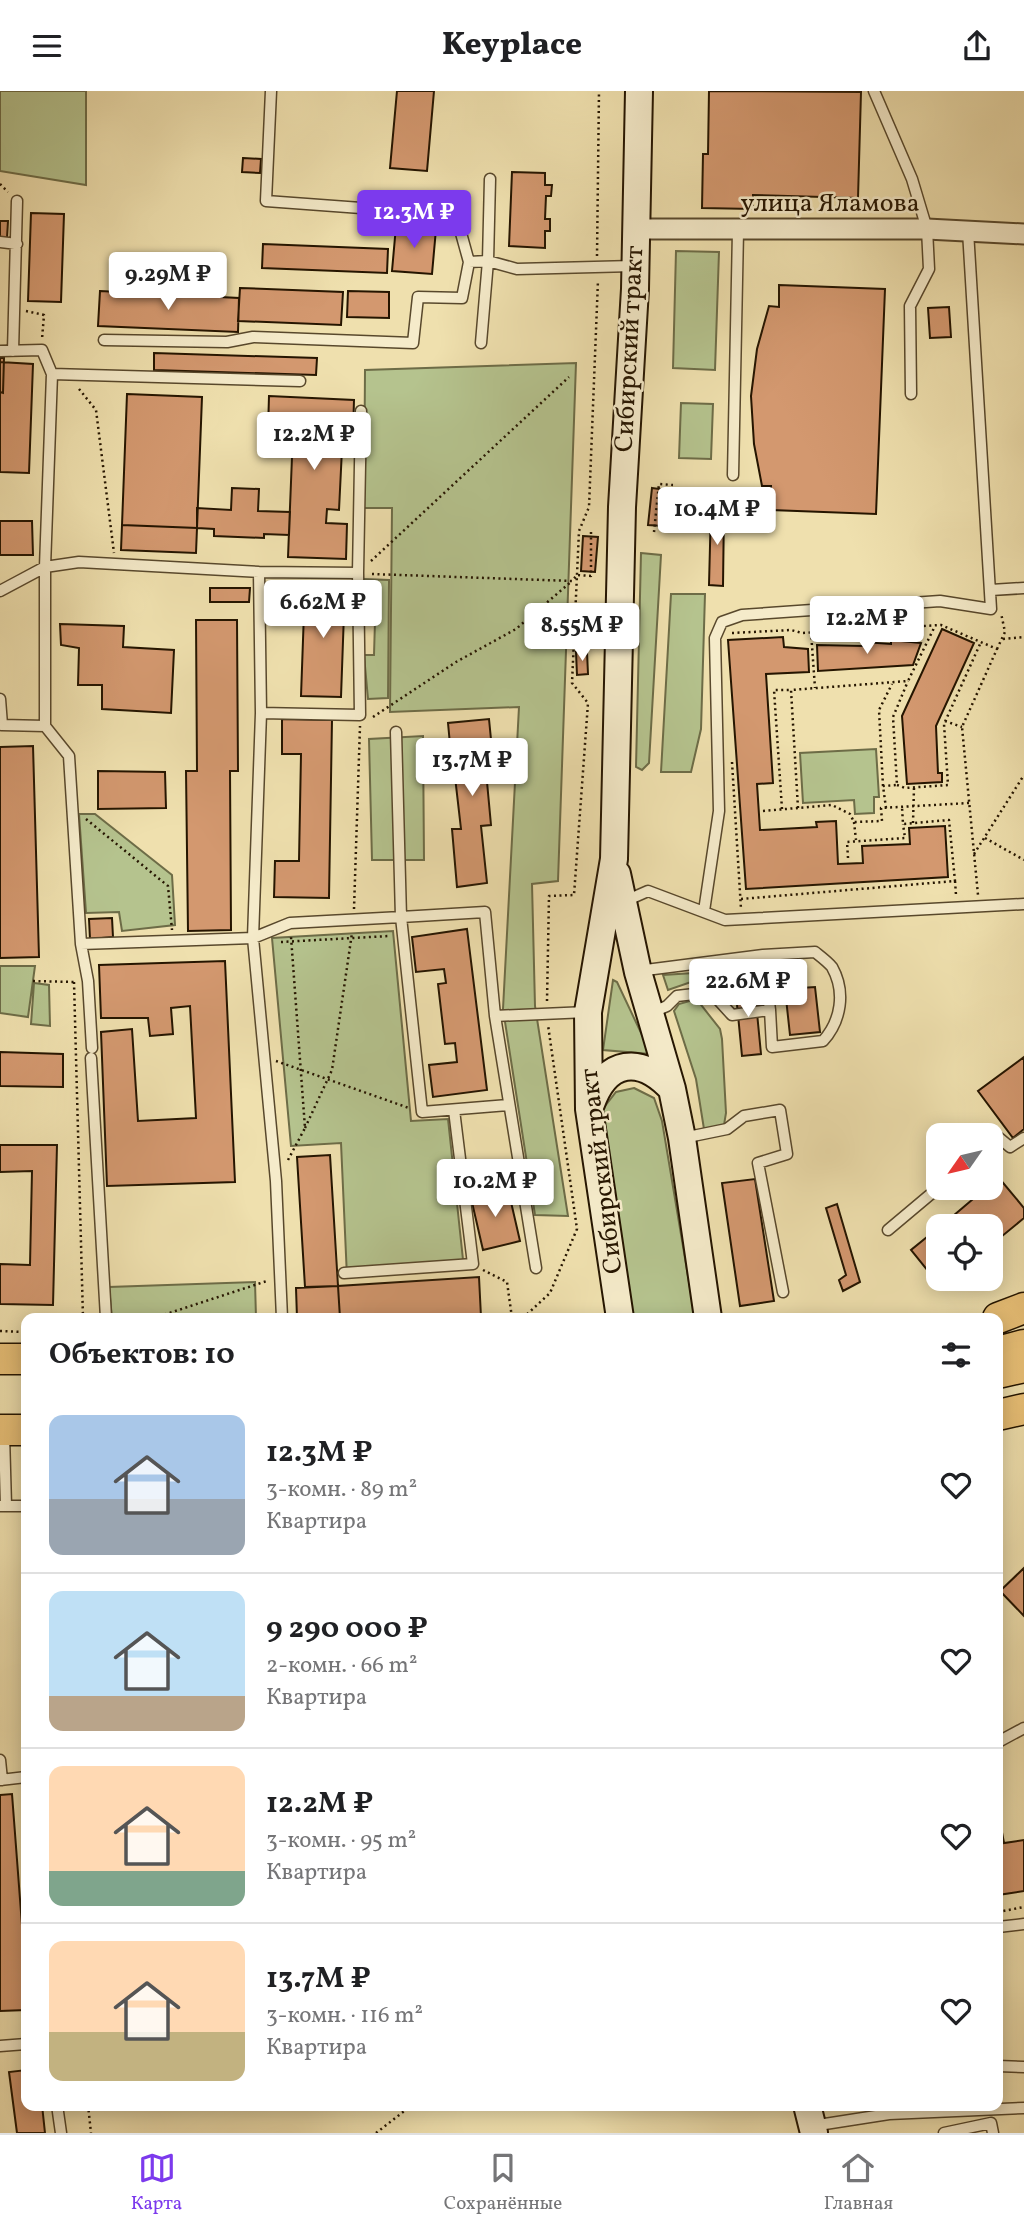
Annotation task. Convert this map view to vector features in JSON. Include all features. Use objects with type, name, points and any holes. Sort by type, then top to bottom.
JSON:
[{"type":"main road","name":"Сибирский тракт","points":[[619,1313],[589,1109],[587,1012],[614,859],[622,507],[635,266],[639,91]]},
{"type":"main road","name":"Сибирский тракт","points":[[614,859],[638,971],[672,1089],[682,1137],[707,1313]]},
{"type":"main road","points":[[594,976],[605,969],[615,969],[627,979],[649,1013]]},
{"type":"main road","points":[[589,1109],[596,1088],[606,1076],[630,1066],[644,1067],[672,1089]]},
{"type":"main road","points":[[1003,1316],[1024,1308]]},
{"type":"main road","points":[[1003,1351],[1024,1345]]},
{"type":"main road","points":[[0,1359],[21,1359]]},
{"type":"main road","points":[[1003,1372],[1024,1367]]},
{"type":"main road","points":[[1003,1414],[1024,1409]]},
{"type":"street","name":"улица Яламова","points":[[635,229],[927,229],[1024,234]]},
{"type":"lane","points":[[104,340],[227,342],[253,337],[414,343],[418,297],[463,298],[469,262],[456,215],[266,201],[271,91]]},
{"type":"lane","points":[[874,91],[912,179],[927,229],[929,269],[910,306],[911,394]]},
{"type":"lane","points":[[481,342],[488,261],[489,179]]},
{"type":"lane","points":[[13,352],[18,201]]},
{"type":"lane","points":[[733,475],[737,231]]},
{"type":"lane","points":[[704,911],[719,811],[715,638],[722,622],[742,615],[940,601],[991,609],[968,231]]},
{"type":"lane","points":[[0,243],[16,244]]},
{"type":"lane","points":[[469,262],[488,261],[517,269],[635,266]]},
{"type":"lane","points":[[0,351],[42,349],[52,374],[45,567],[45,726],[69,756],[81,944],[88,981],[106,1313]]},
{"type":"lane","points":[[52,374],[300,381]]},
{"type":"lane","points":[[261,713],[360,715],[360,411]]},
{"type":"lane","points":[[0,591],[45,567],[79,562],[259,572],[358,573]]},
{"type":"lane","points":[[259,572],[261,713],[253,938],[276,1181],[282,1313]]},
{"type":"lane","points":[[991,590],[1024,588]]},
{"type":"lane","points":[[0,699],[1,725],[45,726]]},
{"type":"lane","points":[[397,732],[401,918],[422,1112],[508,1105]]},
{"type":"lane","points":[[622,903],[649,891],[724,919],[1024,904]]},
{"type":"lane","points":[[81,944],[253,938],[290,923],[485,912],[495,1016],[536,1268]]},
{"type":"lane","points":[[638,971],[763,955],[815,952],[832,967],[841,1003],[835,1027],[823,1041],[772,1047],[763,955]]},
{"type":"lane","points":[[649,1013],[667,1006],[677,996],[711,992],[732,1015],[770,1010]]},
{"type":"lane","points":[[495,1016],[587,1012]]},
{"type":"lane","points":[[344,1273],[473,1264],[454,1110]]},
{"type":"lane","points":[[682,1137],[727,1129],[744,1116],[780,1110],[787,1154],[758,1163],[783,1291]]},
{"type":"lane","points":[[1003,1141],[1010,1147],[1024,1137]]},
{"type":"lane","points":[[888,1230],[926,1198]]},
{"type":"lane","points":[[10,1431],[3,1506],[21,1506]]},
{"type":"lane","points":[[1003,1739],[1024,1728]]},
{"type":"lane","points":[[0,1760],[1,1780],[21,1778]]},
{"type":"lane","points":[[1003,1926],[1024,1924]]},
{"type":"lane","points":[[0,2046],[21,2044]]},
{"type":"lane","points":[[1003,2066],[1024,2067]]},
{"type":"lane","points":[[1003,2109],[1024,2108]]},
{"type":"lane","points":[[58,2111],[61,2133]]},
{"type":"lane","points":[[811,2121],[963,2111]]},
{"type":"lane","points":[[944,2133],[991,2123],[993,2133]]},
{"type":"path","points":[[528,1313],[550,1293],[577,1229],[547,1014],[549,896],[575,895],[588,703],[572,683],[579,531],[589,507],[599,289],[599,91]]},
{"type":"path","points":[[15,309],[44,315],[42,349]]},
{"type":"path","points":[[73,375],[81,393],[96,409],[115,563]]},
{"type":"path","points":[[358,573],[569,377]]},
{"type":"path","points":[[654,532],[659,484],[673,485]]},
{"type":"path","points":[[365,722],[456,662],[516,629],[577,575],[591,576],[591,531]]},
{"type":"path","points":[[358,573],[572,580]]},
{"type":"path","points":[[979,907],[961,727],[1005,632],[1003,614],[991,609]]},
{"type":"path","points":[[897,785],[893,717],[936,625]]},
{"type":"path","points":[[724,634],[791,629],[811,632],[941,625],[997,649]]},
{"type":"path","points":[[811,632],[815,688]]},
{"type":"path","points":[[1002,639],[1024,637]]},
{"type":"path","points":[[883,786],[897,785],[905,788],[948,785],[945,721],[981,642]]},
{"type":"path","points":[[782,809],[774,690],[908,681]]},
{"type":"path","points":[[886,808],[879,711],[892,683]]},
{"type":"path","points":[[791,689],[798,808]]},
{"type":"path","points":[[945,721],[961,727]]},
{"type":"path","points":[[732,759],[742,919]]},
{"type":"path","points":[[974,854],[1024,775]]},
{"type":"path","points":[[913,823],[914,787]]},
{"type":"path","points":[[854,822],[882,821],[881,808],[969,803]]},
{"type":"path","points":[[763,811],[832,805],[842,807],[854,822],[856,841]]},
{"type":"path","points":[[848,858],[847,842],[905,838],[902,807]]},
{"type":"path","points":[[72,808],[169,886],[173,940]]},
{"type":"path","points":[[741,899],[955,881],[949,820],[903,824]]},
{"type":"path","points":[[985,838],[1024,860]]},
{"type":"path","points":[[276,1181],[305,1129],[290,923]]},
{"type":"path","points":[[253,938],[291,943],[403,936]]},
{"type":"path","points":[[33,981],[88,981]]},
{"type":"path","points":[[74,982],[83,1313]]},
{"type":"path","points":[[264,1056],[422,1112]]},
{"type":"path","points":[[473,1264],[507,1282],[511,1313]]},
{"type":"path","points":[[168,1313],[280,1277]]},
{"type":"path","points":[[0,1331],[21,1332]]},
{"type":"path","points":[[1003,1911],[1024,1907]]},
{"type":"path","points":[[89,2111],[91,2133]]},
{"type":"path","points":[[376,2133],[404,2111]]},
{"type":"green space","points":[[0,91],[86,91],[86,185],[0,171]]},
{"type":"green space","points":[[676,251],[719,252],[715,370],[673,368]]},
{"type":"green space","points":[[576,363],[558,881],[532,884],[535,1006],[568,1216],[535,1215],[503,1009],[519,707],[390,712],[392,508],[364,508],[365,370]]},
{"type":"green space","points":[[681,403],[713,404],[711,459],[679,458]]},
{"type":"green space","points":[[641,553],[661,555],[649,763],[642,770],[636,767]]},
{"type":"green space","points":[[363,579],[389,580],[388,698],[368,699],[364,655],[374,655],[375,621],[364,618]]},
{"type":"green space","points":[[671,594],[705,594],[701,729],[691,772],[661,772]]},
{"type":"green space","points":[[423,736],[424,860],[372,860],[369,739]]},
{"type":"green space","points":[[876,749],[879,797],[874,797],[874,813],[855,814],[854,800],[803,803],[800,753]]},
{"type":"green space","points":[[79,814],[95,814],[172,875],[175,925],[122,931],[119,912],[86,913]]},
{"type":"green space","points":[[393,931],[411,1121],[448,1119],[464,1269],[347,1277],[341,1143],[291,1146],[272,938]]},
{"type":"green space","points":[[0,966],[35,966],[28,1017],[0,1013]]},
{"type":"green space","points":[[709,972],[715,974],[715,978],[709,982],[691,982],[668,990],[663,975]]},
{"type":"green space","points":[[613,980],[617,982],[651,1054],[603,1050]]},
{"type":"green space","points":[[34,983],[49,985],[50,1026],[31,1024]]},
{"type":"green space","points":[[698,1001],[720,1029],[722,1039],[726,1113],[724,1125],[704,1129],[696,1079],[674,1011],[679,1004]]},
{"type":"green space","points":[[634,1088],[654,1098],[662,1121],[694,1313],[627,1313],[602,1110],[616,1092]]},
{"type":"green space","points":[[255,1282],[256,1313],[112,1313],[109,1287]]},
{"type":"building","points":[[397,91],[434,91],[427,171],[390,168]]},
{"type":"building","points":[[709,91],[861,92],[858,198],[753,195],[753,209],[702,208],[703,154],[708,154]]},
{"type":"building","points":[[243,158],[261,159],[260,173],[242,172]]},
{"type":"building","points":[[512,172],[545,173],[545,185],[552,185],[551,196],[546,196],[545,219],[550,219],[550,231],[545,231],[545,248],[509,246]]},
{"type":"building","points":[[31,213],[64,214],[61,302],[28,301]]},
{"type":"building","points":[[0,221],[8,221],[7,238],[0,238]]},
{"type":"building","points":[[396,226],[436,229],[432,274],[392,271]]},
{"type":"building","points":[[263,244],[388,249],[387,273],[262,268]]},
{"type":"building","points":[[779,285],[885,289],[876,514],[771,510],[771,486],[762,486],[754,444],[751,396],[757,349],[769,306],[779,307]]},
{"type":"building","points":[[240,288],[343,292],[341,325],[238,321]]},
{"type":"building","points":[[100,291],[239,298],[238,332],[98,326]]},
{"type":"building","points":[[348,291],[389,292],[389,318],[347,317]]},
{"type":"building","points":[[949,307],[951,337],[930,338],[928,308]]},
{"type":"building","points":[[154,353],[317,358],[316,375],[154,370]]},
{"type":"building","points":[[0,358],[4,358],[3,393],[0,392]]},
{"type":"building","points":[[0,362],[33,364],[29,473],[0,472]]},
{"type":"building","points":[[127,394],[202,397],[197,528],[122,525]]},
{"type":"building","points":[[269,396],[354,400],[353,433],[330,432],[330,449],[342,449],[339,510],[327,509],[326,523],[347,524],[346,559],[288,557],[293,432],[268,430]]},
{"type":"building","points":[[232,488],[259,489],[258,511],[290,512],[289,535],[264,534],[264,538],[214,536],[214,529],[197,528],[197,508],[231,510]]},
{"type":"building","points":[[652,488],[667,490],[663,526],[648,525]]},
{"type":"building","points":[[711,507],[724,508],[723,586],[709,585]]},
{"type":"building","points":[[0,521],[32,521],[33,555],[0,555]]},
{"type":"building","points":[[122,525],[197,528],[196,553],[121,550]]},
{"type":"building","points":[[583,536],[598,537],[595,572],[581,571]]},
{"type":"building","points":[[305,584],[345,585],[341,697],[301,696]]},
{"type":"building","points":[[210,588],[250,588],[249,602],[210,602]]},
{"type":"building","points":[[579,606],[589,607],[588,635],[578,636]]},
{"type":"building","points":[[196,620],[237,620],[238,771],[230,771],[231,930],[188,931],[186,771],[197,771]]},
{"type":"building","points":[[60,624],[124,626],[123,647],[174,650],[171,713],[102,709],[102,685],[78,685],[79,648],[61,645]]},
{"type":"building","points":[[942,629],[974,643],[936,726],[938,773],[942,773],[942,782],[907,784],[902,716]]},
{"type":"building","points":[[783,637],[784,647],[808,649],[809,672],[766,674],[773,783],[757,784],[760,830],[817,827],[816,822],[836,821],[838,864],[863,863],[862,846],[910,844],[909,828],[945,826],[948,877],[746,889],[728,640]]},
{"type":"building","points":[[891,640],[921,643],[913,665],[818,671],[817,645],[864,646],[863,642],[891,644]]},
{"type":"building","points":[[576,652],[587,652],[588,674],[577,675]]},
{"type":"building","points":[[282,719],[332,720],[329,898],[274,897],[275,861],[299,861],[301,754],[282,754]]},
{"type":"building","points":[[489,719],[494,770],[486,771],[491,825],[481,826],[487,883],[457,887],[452,829],[461,829],[454,768],[465,766],[464,754],[451,755],[448,723]]},
{"type":"building","points":[[33,746],[39,957],[0,958],[0,747]]},
{"type":"building","points":[[98,771],[165,772],[166,808],[98,809]]},
{"type":"building","points":[[112,918],[113,937],[90,939],[89,919]]},
{"type":"building","points":[[467,929],[487,1090],[433,1097],[429,1065],[457,1062],[455,1043],[445,1044],[438,984],[446,983],[444,969],[416,972],[412,937]]},
{"type":"building","points":[[225,961],[235,1182],[107,1186],[101,1032],[132,1029],[138,1121],[196,1118],[190,1006],[171,1008],[173,1034],[150,1036],[148,1018],[101,1018],[99,965]]},
{"type":"building","points":[[754,982],[761,1054],[742,1056],[735,984]]},
{"type":"building","points":[[815,987],[820,1032],[790,1035],[785,989]]},
{"type":"building","points":[[0,1052],[63,1054],[63,1087],[0,1086]]},
{"type":"building","points":[[1024,1057],[1024,1129],[1013,1138],[978,1091]]},
{"type":"building","points":[[0,1145],[57,1145],[53,1305],[0,1304],[0,1264],[30,1265],[32,1171],[0,1172]]},
{"type":"building","points":[[330,1155],[338,1286],[305,1287],[297,1157]]},
{"type":"building","points":[[755,1179],[774,1301],[740,1306],[722,1183]]},
{"type":"building","points":[[1003,1183],[1024,1208],[1024,1218],[1003,1235],[1003,1214],[955,1214],[971,1201],[1003,1201]]},
{"type":"building","points":[[508,1189],[520,1241],[483,1250],[471,1198]]},
{"type":"building","points":[[837,1204],[860,1282],[843,1291],[839,1280],[846,1275],[826,1208]]},
{"type":"building","points":[[926,1238],[926,1268],[911,1250]]},
{"type":"building","points":[[479,1277],[481,1313],[340,1313],[338,1286]]},
{"type":"building","points":[[338,1286],[340,1313],[297,1313],[296,1288]]},
{"type":"building","points":[[1024,1568],[1024,1616],[1003,1594],[1003,1588]]},
{"type":"building","points":[[12,1794],[21,1912],[21,2010],[0,2011],[0,1795]]},
{"type":"building","points":[[1003,1838],[1004,1843],[1024,1840],[1024,1891],[1003,1894]]},
{"type":"building","points":[[21,2071],[21,2111],[43,2111],[45,2133],[17,2133],[9,2072]]}]
